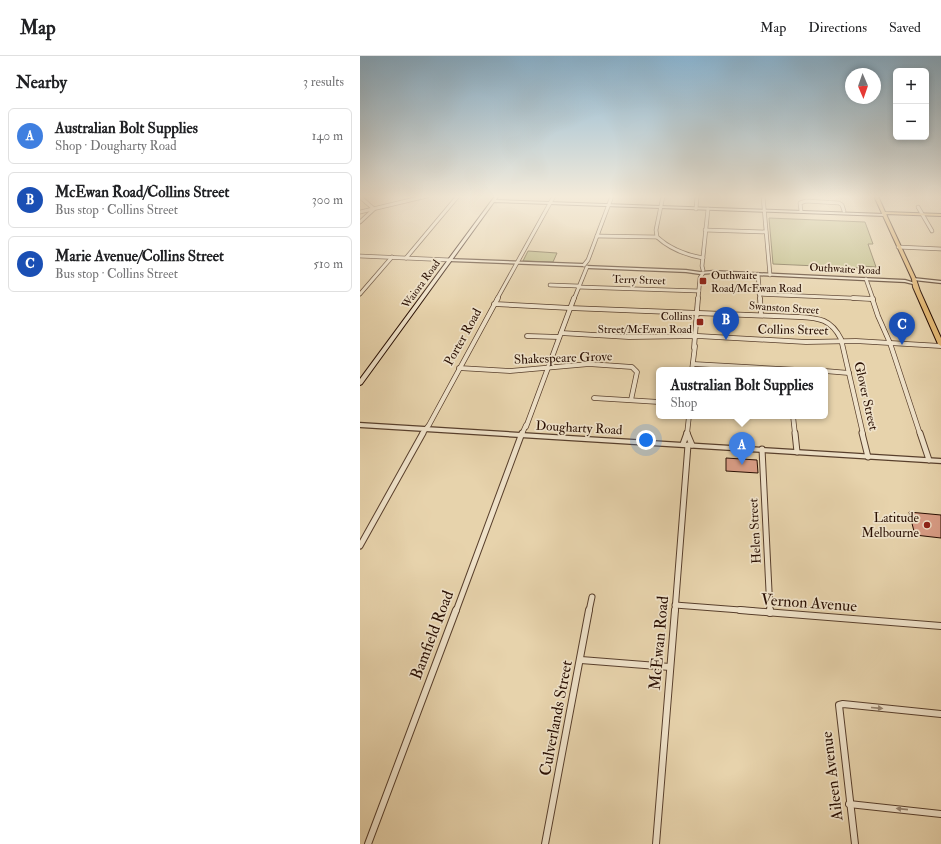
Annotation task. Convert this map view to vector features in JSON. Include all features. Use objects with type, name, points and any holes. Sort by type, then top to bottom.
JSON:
[{"type":"main road","name":"Waiora Road","points":[[360,383],[470,233]]},
{"type":"main road","points":[[892,233],[941,345]]},
{"type":"street","points":[[406,258],[427,233]]},
{"type":"street","name":"Porter Road","points":[[360,546],[425,429],[429,425],[432,417],[534,233]]},
{"type":"street","name":"Bamfield Road","points":[[368,844],[522,436],[525,432],[547,368],[598,233]]},
{"type":"street","points":[[656,233],[657,237],[665,244],[694,256],[703,257]]},
{"type":"street","points":[[692,367],[694,348],[696,343],[697,312],[705,233]]},
{"type":"street","points":[[766,233],[770,275]]},
{"type":"street","points":[[597,236],[657,237]]},
{"type":"street","points":[[898,247],[941,249]]},
{"type":"street","points":[[360,256],[450,260]]},
{"type":"street","points":[[360,294],[392,257]]},
{"type":"street","name":"Outhwaite Road","points":[[450,260],[941,282]]},
{"type":"street","points":[[758,274],[761,315]]},
{"type":"street","points":[[866,279],[890,343],[929,460]]},
{"type":"street","name":"Terry Street","points":[[550,285],[699,291]]},
{"type":"street","points":[[759,294],[873,299]]},
{"type":"street","name":"Swanston Street","points":[[494,304],[654,312],[697,312],[804,317],[827,321],[837,329],[842,341]]},
{"type":"street","name":"Collins Street","points":[[527,336],[625,336],[941,345]]},
{"type":"street","name":"Glover Street","points":[[842,341],[868,456]]},
{"type":"street","name":"Shakespeare Grove","points":[[459,368],[506,371],[589,364],[634,368],[637,372],[631,400]]},
{"type":"street","points":[[693,364],[740,367]]},
{"type":"street","points":[[828,372],[849,373]]},
{"type":"street","points":[[594,398],[656,402]]},
{"type":"street","name":"McEwan Road","points":[[656,844],[688,444],[687,433],[689,419]]},
{"type":"street","points":[[793,419],[797,452]]},
{"type":"street","name":"Dougharty Road","points":[[360,425],[522,436],[688,444],[941,461]]},
{"type":"street","name":"McEwan Road","points":[[687,433],[688,444]]},
{"type":"street","name":"Helen Street","points":[[762,449],[770,613]]},
{"type":"street","name":"Culverlands Street","points":[[545,844],[592,597]]},
{"type":"street","name":"Vernon Avenue","points":[[675,605],[941,626]]},
{"type":"street","points":[[581,660],[670,667]]},
{"type":"street","name":"Aileen Avenue","points":[[855,844],[849,804],[839,705],[941,714]]},
{"type":"street","points":[[849,804],[941,814]]},
{"type":"shaded area","points":[[770,233],[869,233],[873,244],[868,244],[876,267],[861,266],[861,268],[773,264]]},
{"type":"shaded area","points":[[528,251],[557,253],[553,262],[523,261]]},
{"type":"building","points":[[726,458],[757,460],[758,473],[726,471]]},
{"type":"building","name":"Latitude Melbourne","points":[[909,512],[941,515],[941,538],[915,535]]},
{"type":"place","name":"Outhwaite Road/McEwan Road","points":[[703,281]]},
{"type":"place","name":"Collins Street/McEwan Road","points":[[700,322]]},
{"type":"place","name":"McEwan Road/Collins Street","points":[[726,340]]},
{"type":"place","name":"Marie Avenue/Collins Street","points":[[902,345]]},
{"type":"place","name":"Australian Bolt Supplies","points":[[742,465]]},
{"type":"place","name":"Latitude Melbourne","points":[[927,525]]}]
